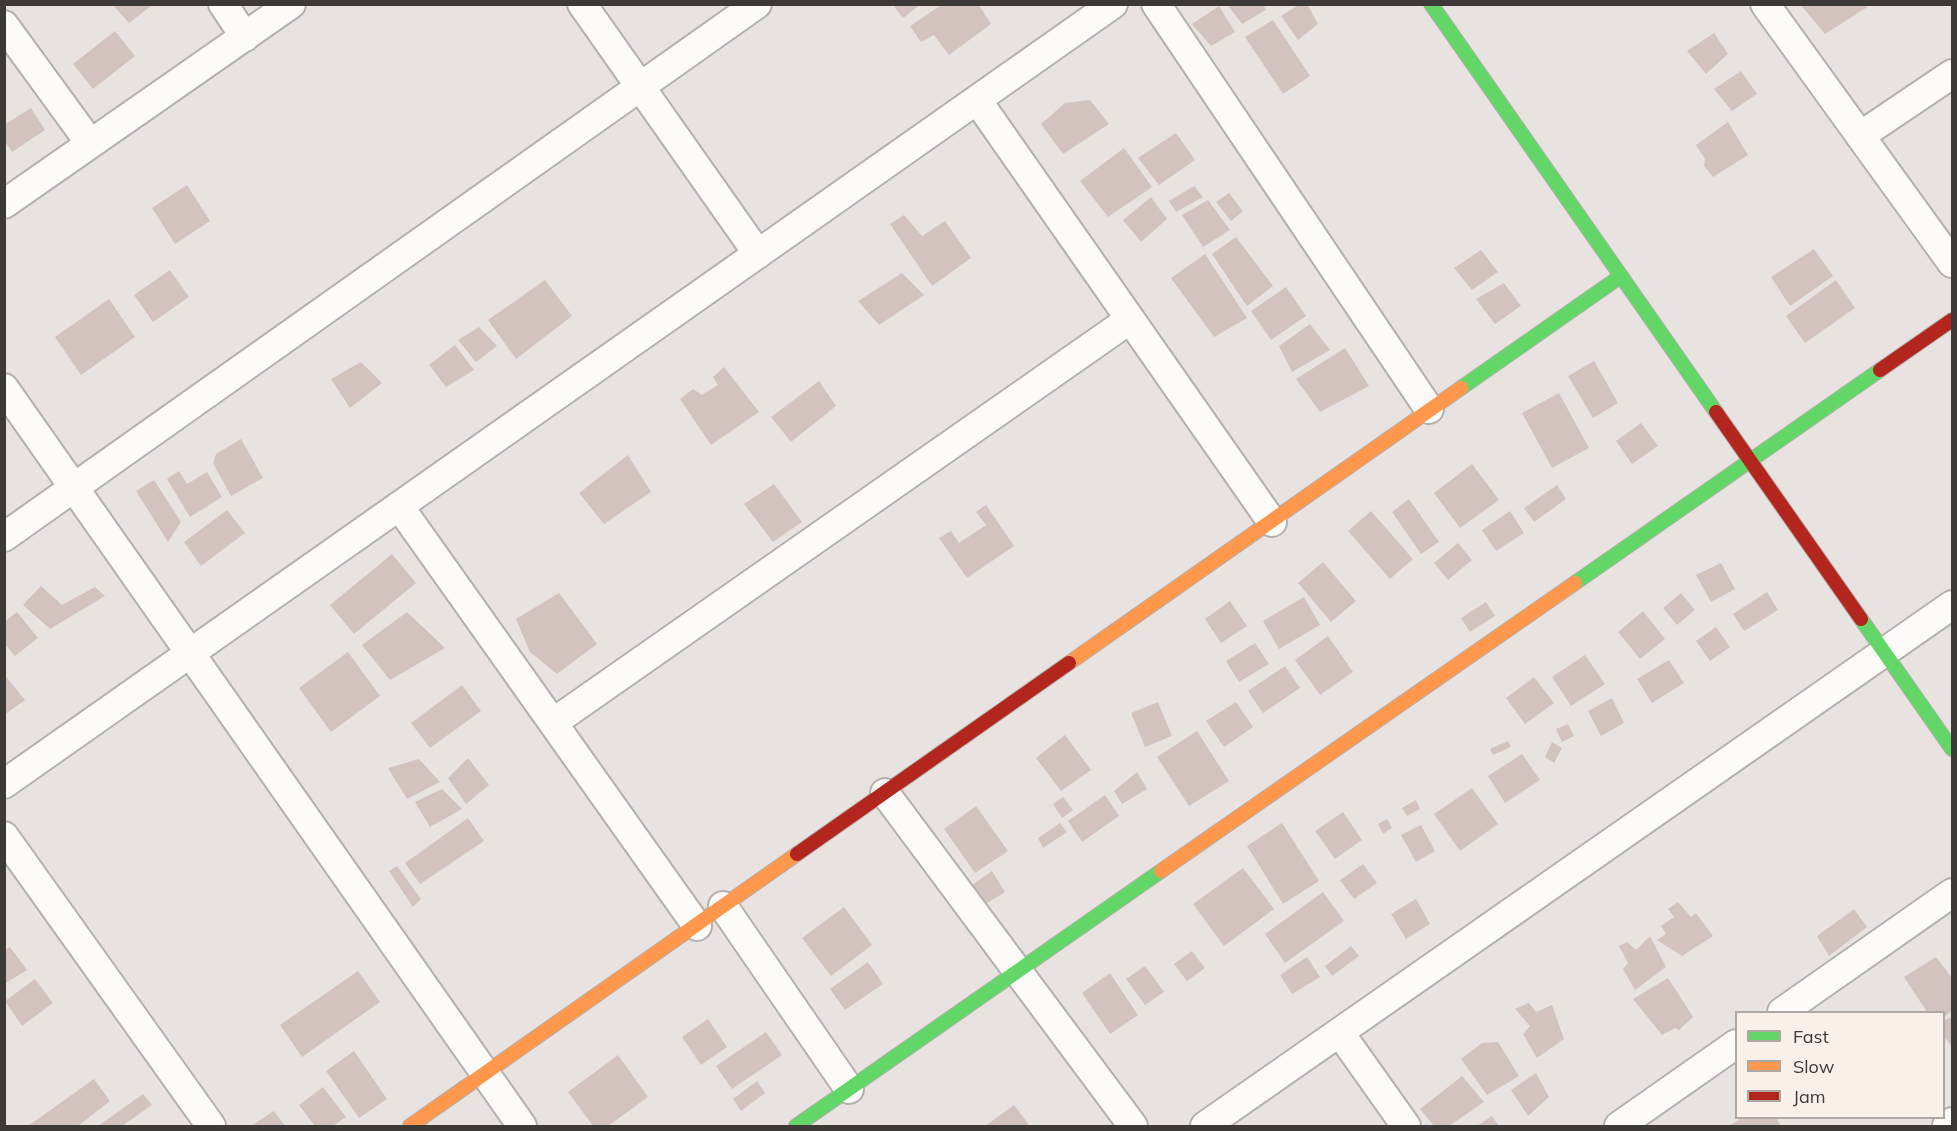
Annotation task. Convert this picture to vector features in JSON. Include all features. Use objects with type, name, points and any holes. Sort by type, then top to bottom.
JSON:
[{"type":"street","points":[[223,4],[245,37]]},
{"type":"street","points":[[4,204],[291,4]]},
{"type":"street","points":[[582,4],[758,254]]},
{"type":"street","points":[[4,537],[757,4]]},
{"type":"street","points":[[4,784],[1113,4]]},
{"type":"street","points":[[1156,4],[1429,409]]},
{"type":"street","points":[[1431,4],[1953,749]]},
{"type":"street","points":[[1765,4],[1953,263]]},
{"type":"street","points":[[4,25],[90,143]]},
{"type":"street","points":[[1860,136],[1953,74]]},
{"type":"street","points":[[977,100],[1272,522]]},
{"type":"street","points":[[410,1126],[1621,276]]},
{"type":"street","points":[[555,722],[1129,320]]},
{"type":"street","points":[[796,1126],[1953,320]]},
{"type":"street","points":[[4,388],[522,1126]]},
{"type":"street","points":[[399,506],[555,722],[697,926]]},
{"type":"street","points":[[1205,1126],[1953,605]]},
{"type":"street","points":[[885,793],[1133,1126]]},
{"type":"street","points":[[4,836],[211,1126]]},
{"type":"street","points":[[1783,1011],[1953,893]]},
{"type":"street","points":[[723,906],[849,1089]]},
{"type":"street","points":[[1340,1033],[1406,1126]]},
{"type":"street","points":[[1619,1126],[1735,1045]]},
{"type":"street","points":[[1947,1126],[1953,1122]]},
{"type":"building","points":[[112,4],[149,4],[151,6],[129,23]]},
{"type":"building","points":[[892,4],[921,4],[903,18]]},
{"type":"building","points":[[1227,4],[1263,4],[1266,10],[1242,24]]},
{"type":"building","points":[[1300,4],[1307,4],[1318,24],[1298,40],[1281,16]]},
{"type":"building","points":[[1800,4],[1872,4],[1825,34]]},
{"type":"building","points":[[941,5],[979,5],[991,24],[949,55],[934,35],[921,42],[910,26]]},
{"type":"building","points":[[1219,6],[1235,32],[1211,46],[1192,24]]},
{"type":"building","points":[[1273,20],[1310,76],[1283,94],[1245,37]]},
{"type":"building","points":[[115,31],[135,56],[93,89],[73,64]]},
{"type":"building","points":[[1714,33],[1728,54],[1706,74],[1687,51]]},
{"type":"building","points":[[1741,71],[1757,94],[1732,111],[1714,89]]},
{"type":"building","points":[[1090,100],[1109,124],[1063,154],[1041,124],[1065,103]]},
{"type":"building","points":[[31,108],[45,130],[12,152],[4,140],[4,125]]},
{"type":"building","points":[[1728,122],[1748,155],[1713,177],[1704,166],[1705,159],[1696,145]]},
{"type":"building","points":[[1176,133],[1195,160],[1159,185],[1138,158]]},
{"type":"building","points":[[1124,148],[1152,187],[1108,217],[1080,181]]},
{"type":"building","points":[[187,185],[210,221],[175,244],[152,208]]},
{"type":"building","points":[[1194,186],[1203,197],[1176,212],[1169,201]]},
{"type":"building","points":[[1229,193],[1243,211],[1231,221],[1216,202]]},
{"type":"building","points":[[1151,197],[1167,219],[1141,242],[1123,220]]},
{"type":"building","points":[[1208,200],[1230,230],[1203,247],[1182,215]]},
{"type":"building","points":[[904,215],[922,236],[945,221],[971,258],[932,286],[890,224]]},
{"type":"building","points":[[1236,237],[1273,286],[1247,306],[1212,254]]},
{"type":"building","points":[[1814,249],[1833,276],[1790,306],[1771,277]]},
{"type":"building","points":[[1481,250],[1498,272],[1472,290],[1454,268]]},
{"type":"building","points":[[1205,254],[1247,318],[1214,337],[1171,278]]},
{"type":"building","points":[[170,270],[189,297],[153,322],[134,295]]},
{"type":"building","points":[[902,273],[924,295],[879,325],[858,301]]},
{"type":"building","points":[[545,280],[572,316],[516,359],[488,320]]},
{"type":"building","points":[[1836,280],[1855,308],[1805,343],[1786,316]]},
{"type":"building","points":[[1504,283],[1521,306],[1495,324],[1476,299]]},
{"type":"building","points":[[1286,287],[1306,316],[1271,340],[1251,311]]},
{"type":"building","points":[[109,299],[135,337],[81,375],[55,337]]},
{"type":"building","points":[[1310,324],[1330,350],[1292,372],[1279,346]]},
{"type":"building","points":[[479,327],[497,346],[476,362],[458,340]]},
{"type":"building","points":[[455,345],[474,370],[446,387],[429,365]]},
{"type":"building","points":[[1345,348],[1369,386],[1320,412],[1296,379]]},
{"type":"building","points":[[1594,361],[1618,403],[1593,418],[1568,376]]},
{"type":"building","points":[[361,362],[382,383],[350,408],[331,379]]},
{"type":"building","points":[[724,367],[759,412],[711,445],[680,399],[693,389],[702,395],[718,385],[713,377]]},
{"type":"building","points":[[819,381],[836,406],[791,442],[771,417]]},
{"type":"building","points":[[1559,393],[1589,448],[1552,468],[1522,413]]},
{"type":"building","points":[[1641,423],[1658,446],[1632,464],[1616,441]]},
{"type":"building","points":[[241,439],[263,478],[231,496],[213,463],[216,454]]},
{"type":"building","points":[[628,455],[651,492],[604,524],[579,493]]},
{"type":"building","points":[[1472,464],[1499,500],[1460,528],[1434,493]]},
{"type":"building","points":[[179,471],[187,484],[207,472],[222,497],[190,517],[167,479]]},
{"type":"building","points":[[154,480],[181,522],[168,542],[136,491]]},
{"type":"building","points":[[774,484],[802,522],[773,542],[744,504]]},
{"type":"building","points":[[1557,485],[1566,499],[1534,522],[1524,508]]},
{"type":"building","points":[[1409,499],[1439,542],[1421,554],[1392,512]]},
{"type":"building","points":[[986,505],[1014,546],[967,578],[939,538],[951,531],[959,543],[986,525],[976,512]]},
{"type":"building","points":[[227,510],[245,533],[201,566],[184,542]]},
{"type":"building","points":[[1371,511],[1413,559],[1390,579],[1348,531]]},
{"type":"building","points":[[1510,511],[1524,533],[1496,551],[1482,530]]},
{"type":"building","points":[[1458,543],[1472,560],[1448,580],[1434,563]]},
{"type":"building","points":[[392,554],[416,583],[354,634],[330,605]]},
{"type":"building","points":[[1323,562],[1356,601],[1331,622],[1298,583]]},
{"type":"building","points":[[1721,563],[1735,589],[1711,602],[1696,575]]},
{"type":"building","points":[[41,586],[62,605],[95,587],[105,596],[50,629],[23,605]]},
{"type":"building","points":[[1767,592],[1778,610],[1744,631],[1733,614]]},
{"type":"building","points":[[559,593],[597,644],[557,674],[530,652],[516,619]]},
{"type":"building","points":[[1681,593],[1695,610],[1677,625],[1663,608]]},
{"type":"building","points":[[1304,597],[1320,625],[1279,649],[1263,621]]},
{"type":"building","points":[[1230,601],[1247,626],[1221,643],[1205,619]]},
{"type":"building","points":[[1486,602],[1495,616],[1470,632],[1461,618]]},
{"type":"building","points":[[1643,611],[1665,639],[1640,659],[1618,632]]},
{"type":"building","points":[[17,612],[38,638],[15,656],[4,643],[4,622]]},
{"type":"building","points":[[407,612],[445,648],[390,680],[362,645]]},
{"type":"building","points":[[1716,627],[1730,647],[1710,661],[1696,641]]},
{"type":"building","points":[[1328,636],[1353,672],[1320,695],[1295,660]]},
{"type":"building","points":[[1255,643],[1269,664],[1239,682],[1226,661]]},
{"type":"building","points":[[348,652],[380,696],[331,732],[299,688]]},
{"type":"building","points":[[1585,655],[1605,684],[1571,706],[1552,677]]},
{"type":"building","points":[[1669,660],[1684,683],[1652,703],[1637,679]]},
{"type":"building","points":[[1285,666],[1300,688],[1263,713],[1248,691]]},
{"type":"building","points":[[4,674],[25,700],[4,715]]},
{"type":"building","points":[[1534,677],[1554,703],[1525,724],[1506,698]]},
{"type":"building","points":[[462,685],[481,711],[430,748],[411,723]]},
{"type":"building","points":[[1612,698],[1624,723],[1601,736],[1588,711]]},
{"type":"building","points":[[1158,702],[1172,736],[1145,747],[1131,713]]},
{"type":"building","points":[[1236,702],[1253,727],[1224,747],[1206,721]]},
{"type":"building","points":[[1568,724],[1574,736],[1562,742],[1556,729]]},
{"type":"building","points":[[1197,731],[1229,781],[1189,806],[1157,757]]},
{"type":"building","points":[[1065,735],[1091,770],[1061,791],[1036,758]]},
{"type":"building","points":[[1508,741],[1511,747],[1493,755],[1490,749]]},
{"type":"building","points":[[1552,742],[1562,748],[1554,763],[1545,757]]},
{"type":"building","points":[[1522,754],[1540,780],[1505,803],[1488,776]]},
{"type":"building","points":[[468,758],[489,785],[466,804],[448,778]]},
{"type":"building","points":[[419,759],[440,782],[407,799],[388,768]]},
{"type":"building","points":[[1137,772],[1147,789],[1122,804],[1114,791]]},
{"type":"building","points":[[1472,788],[1498,824],[1460,851],[1434,814]]},
{"type":"building","points":[[442,789],[462,809],[430,827],[415,802]]},
{"type":"building","points":[[1105,795],[1119,816],[1082,842],[1068,821]]},
{"type":"building","points":[[1063,797],[1073,810],[1062,818],[1053,804]]},
{"type":"building","points":[[1416,800],[1420,809],[1407,816],[1402,808]]},
{"type":"building","points":[[976,806],[1008,851],[975,873],[944,829]]},
{"type":"building","points":[[1343,812],[1362,840],[1335,859],[1315,831]]},
{"type":"building","points":[[468,818],[484,841],[420,884],[405,863]]},
{"type":"building","points":[[1387,819],[1392,828],[1383,834],[1378,824]]},
{"type":"building","points":[[1060,823],[1067,832],[1043,848],[1038,838]]},
{"type":"building","points":[[1282,823],[1319,881],[1283,904],[1247,846]]},
{"type":"building","points":[[1421,825],[1435,851],[1416,862],[1401,835]]},
{"type":"building","points":[[1363,864],[1377,883],[1354,899],[1340,880]]},
{"type":"building","points":[[397,866],[421,899],[413,907],[389,871]]},
{"type":"building","points":[[1243,868],[1274,909],[1224,946],[1193,904]]},
{"type":"building","points":[[992,871],[1005,892],[984,905],[972,885]]},
{"type":"building","points":[[1323,892],[1344,921],[1285,963],[1265,934]]},
{"type":"building","points":[[1416,899],[1430,924],[1406,939],[1391,914]]},
{"type":"building","points":[[1678,902],[1691,917],[1696,913],[1713,936],[1682,956],[1657,940],[1666,934],[1661,926],[1674,917],[1668,909]]},
{"type":"building","points":[[844,907],[872,945],[831,976],[802,938]]},
{"type":"building","points":[[1854,909],[1867,927],[1829,956],[1817,936]]},
{"type":"building","points":[[1650,936],[1666,967],[1635,990],[1623,969],[1628,963],[1619,946],[1627,942],[1636,950]]},
{"type":"building","points":[[1351,946],[1359,956],[1332,976],[1325,966]]},
{"type":"building","points":[[10,947],[27,970],[4,984],[4,950]]},
{"type":"building","points":[[1192,951],[1205,968],[1187,981],[1174,964]]},
{"type":"building","points":[[1307,957],[1320,977],[1292,994],[1280,975]]},
{"type":"building","points":[[1936,957],[1952,978],[1952,1011],[1945,1016],[1945,1011],[1926,1011],[1904,977]]},
{"type":"building","points":[[868,962],[883,984],[845,1010],[830,989]]},
{"type":"building","points":[[1145,966],[1164,992],[1145,1005],[1126,979]]},
{"type":"building","points":[[358,971],[380,1002],[302,1057],[280,1025]]},
{"type":"building","points":[[1110,973],[1138,1015],[1110,1034],[1082,993]]},
{"type":"building","points":[[1668,978],[1693,1017],[1679,1030],[1675,1028],[1662,1035],[1633,999]]},
{"type":"building","points":[[35,979],[53,1003],[22,1026],[5,1001]]},
{"type":"building","points":[[1529,1003],[1536,1012],[1552,1005],[1564,1039],[1537,1058],[1523,1034],[1530,1026],[1515,1009]]},
{"type":"building","points":[[1952,1017],[1952,1047],[1945,1037],[1945,1020]]},
{"type":"building","points":[[708,1019],[727,1047],[701,1065],[682,1037]]},
{"type":"building","points":[[766,1032],[782,1055],[732,1089],[716,1066]]},
{"type":"building","points":[[1498,1042],[1519,1076],[1487,1095],[1461,1059],[1482,1043]]},
{"type":"building","points":[[354,1051],[387,1099],[359,1118],[326,1071]]},
{"type":"building","points":[[618,1055],[648,1097],[608,1126],[593,1126],[568,1092]]},
{"type":"building","points":[[1536,1073],[1549,1097],[1528,1116],[1511,1090]]},
{"type":"building","points":[[1462,1076],[1484,1102],[1449,1126],[1434,1126],[1420,1109]]},
{"type":"building","points":[[94,1079],[110,1101],[78,1126],[28,1126]]},
{"type":"building","points":[[757,1081],[765,1093],[741,1111],[733,1099]]},
{"type":"building","points":[[323,1087],[346,1117],[333,1126],[315,1126],[299,1105]]},
{"type":"building","points":[[143,1094],[152,1105],[122,1126],[98,1126]]},
{"type":"building","points":[[1014,1105],[1030,1126],[985,1126]]},
{"type":"building","points":[[274,1111],[285,1126],[251,1126]]},
{"type":"building","points":[[1492,1116],[1499,1126],[1477,1126]]},
{"type":"building","points":[[1740,1119],[1777,1119],[1781,1126],[1729,1126]]},
{"type":"traffic: fast","points":[[1431,4],[1716,412]]},
{"type":"traffic: fast","points":[[1461,388],[1621,276]]},
{"type":"traffic: fast","points":[[1575,583],[1880,370]]},
{"type":"traffic: fast","points":[[1861,619],[1952,749]]},
{"type":"traffic: fast","points":[[796,1126],[1161,871]]},
{"type":"traffic: slow","points":[[1069,663],[1461,388]]},
{"type":"traffic: slow","points":[[1161,871],[1575,583]]},
{"type":"traffic: slow","points":[[410,1126],[797,854]]},
{"type":"traffic: jam","points":[[1880,370],[1952,320]]},
{"type":"traffic: jam","points":[[1716,412],[1861,619]]},
{"type":"traffic: jam","points":[[797,854],[1069,663]]}]
